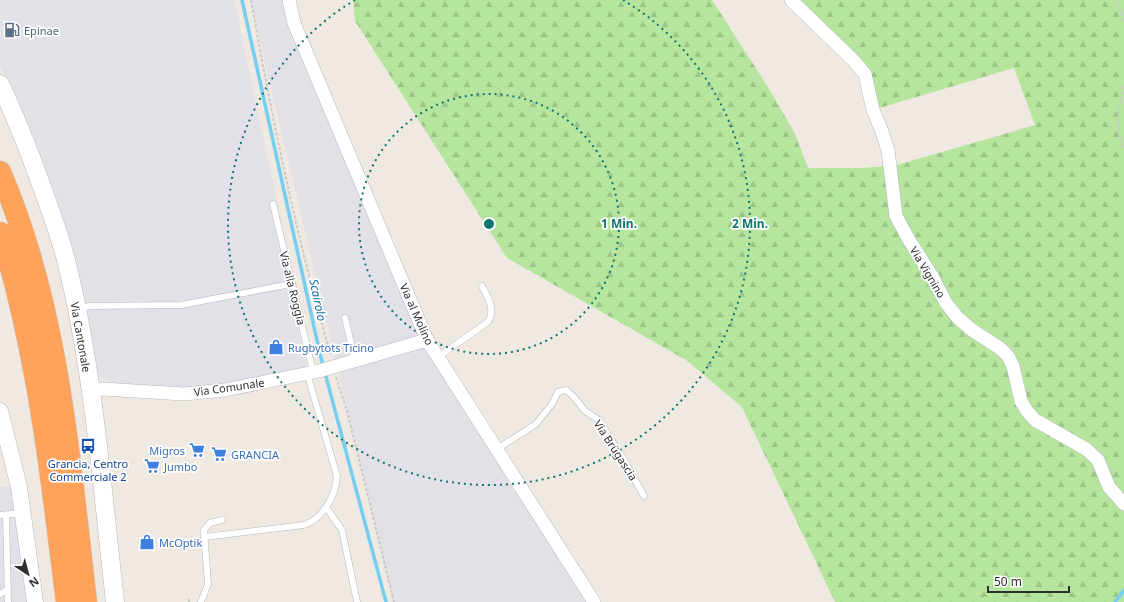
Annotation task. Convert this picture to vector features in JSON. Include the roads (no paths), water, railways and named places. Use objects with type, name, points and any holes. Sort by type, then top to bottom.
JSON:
[{"type":"highway","points":[[0,172],[26,245],[38,287],[58,382],[68,449],[86,602]]},
{"type":"highway","points":[[0,233],[18,289],[37,384],[49,459],[67,602]]},
{"type":"main road","name":"Via Cantonale","points":[[0,84],[23,136],[44,191],[65,259],[77,309],[90,391],[115,602]]},
{"type":"street","name":"Via al Molino","points":[[289,0],[294,22],[427,340],[594,602]]},
{"type":"street","name":"Via Vignino","points":[[791,0],[853,60],[865,74],[873,110],[882,130],[888,150],[896,216],[909,240],[932,276],[946,303],[958,318],[972,330],[1001,349],[1008,356],[1013,366],[1026,411],[1035,420],[1086,449],[1098,460],[1109,487],[1124,504]]},
{"type":"street","name":"Via Comunale","points":[[90,391],[102,389],[184,394],[225,390],[313,372],[427,340]]},
{"type":"street","points":[[0,412],[24,513],[35,602]]},
{"type":"lane","name":"Via alla Roggia","points":[[204,538],[304,525],[313,521],[326,507],[336,486],[337,476],[273,204]]},
{"type":"lane","points":[[77,309],[90,306],[181,305],[291,284]]},
{"type":"lane","points":[[438,357],[488,322],[491,317],[492,310],[482,286]]},
{"type":"lane","points":[[345,318],[355,360]]},
{"type":"lane","name":"Via Brügascia","points":[[497,449],[536,424],[552,404],[558,392],[566,390],[574,397],[585,411],[598,420],[624,460],[644,496]]},
{"type":"lane","points":[[326,507],[342,530],[357,602]]},
{"type":"lane","points":[[8,602],[3,515],[24,513]]},
{"type":"lane","points":[[201,602],[207,590],[208,584],[204,530],[210,523],[222,520]]},
{"type":"lane","points":[[0,594],[8,589]]},
{"type":"waterway","name":"Scairolo","points":[[242,0],[320,354],[386,602]]},
{"type":"waterway","points":[[1115,602],[1124,590]]},
{"type":"place","name":"Epinae","points":[[12,30]]},
{"type":"place","name":"Rugbytots Ticino","points":[[276,347]]},
{"type":"place","name":"Grancia, Centro Commerciale 2","points":[[88,446]]},
{"type":"place","name":"Migros","points":[[197,450]]},
{"type":"place","name":"GRANCIA","points":[[219,454]]},
{"type":"place","name":"Jumbo","points":[[152,466]]},
{"type":"place","name":"McOptik","points":[[147,542]]}]
